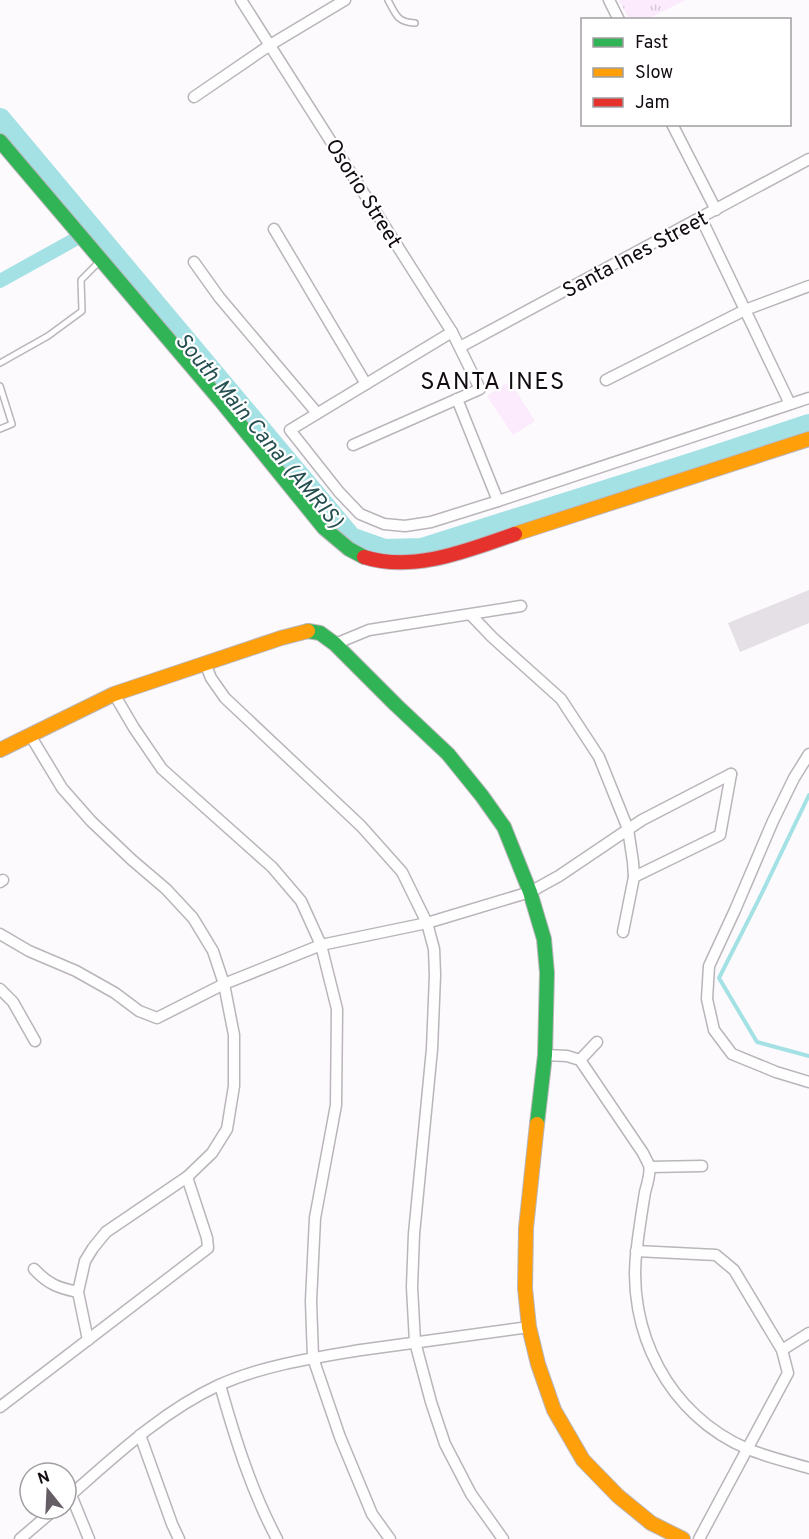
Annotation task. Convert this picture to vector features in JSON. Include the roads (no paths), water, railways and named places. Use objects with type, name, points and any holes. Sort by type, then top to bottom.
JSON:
[{"type":"street","name":"Osorio Street","points":[[241,0],[452,332],[480,389],[457,399]]},
{"type":"street","points":[[194,97],[270,45],[345,0]]},
{"type":"street","points":[[609,0],[617,18]]},
{"type":"street","points":[[673,126],[716,210]]},
{"type":"street","points":[[0,141],[221,401],[324,528],[343,546],[365,558],[395,564],[422,561],[460,552],[809,439]]},
{"type":"street","name":"Santa Ines Street","points":[[460,347],[809,159]]},
{"type":"street","points":[[701,218],[790,404]]},
{"type":"street","points":[[274,229],[366,384]]},
{"type":"street","points":[[194,262],[219,297],[317,413]]},
{"type":"street","points":[[606,380],[745,310],[809,286]]},
{"type":"street","points":[[452,332],[290,430],[339,492],[360,514],[384,524],[405,526],[431,522],[809,398]]},
{"type":"street","points":[[353,445],[457,399],[498,501]]},
{"type":"street","points":[[335,644],[369,630],[521,606]]},
{"type":"street","points":[[471,615],[561,699],[599,758],[627,829],[633,862],[634,877],[623,932]]},
{"type":"street","points":[[0,750],[114,694],[308,631],[320,633],[335,644],[448,754],[504,827],[530,892],[544,939],[548,973],[545,1055],[526,1228],[525,1288],[528,1328],[538,1364],[554,1410],[583,1460],[618,1496],[651,1522],[683,1539]]},
{"type":"street","points":[[205,663],[211,678],[225,698],[361,826],[402,872],[427,923],[434,949],[435,975],[432,1049],[414,1234],[412,1287],[415,1342],[445,1444],[471,1494],[503,1539]]},
{"type":"street","points":[[114,694],[162,769],[272,867],[301,901],[321,945],[337,1009],[336,1105],[315,1218],[311,1301],[313,1358],[340,1437],[372,1514],[390,1539]]},
{"type":"street","points":[[30,735],[62,788],[92,821],[166,889],[193,918],[213,951],[224,984],[234,1035],[234,1086],[227,1129],[212,1153],[187,1177],[106,1232],[85,1262],[78,1292],[88,1340]]},
{"type":"street","points":[[808,756],[794,778],[773,821],[709,966],[707,999],[714,1030],[732,1054],[776,1072],[809,1082]]},
{"type":"street","points":[[0,934],[29,951],[76,971],[115,993],[139,1011],[157,1018],[224,984],[321,945],[427,923],[530,892],[559,876],[627,829],[731,774],[724,839],[634,877]]},
{"type":"street","points":[[0,989],[13,1002],[35,1041]]},
{"type":"street","points":[[580,1060],[597,1042]]},
{"type":"street","points":[[545,1055],[567,1056],[580,1060],[643,1153],[650,1167],[636,1251],[634,1280],[645,1340],[662,1375],[681,1401],[698,1418],[726,1438],[748,1449],[809,1468]]},
{"type":"street","points":[[650,1167],[702,1166]]},
{"type":"street","points":[[0,1407],[208,1248],[207,1238],[187,1177]]},
{"type":"street","points":[[636,1251],[716,1255],[734,1270],[782,1350],[788,1373],[699,1539]]},
{"type":"street","points":[[34,1269],[42,1278],[57,1287],[78,1292]]},
{"type":"street","points":[[78,1488],[140,1435],[186,1402],[255,1371],[313,1358],[528,1328]]},
{"type":"street","points":[[782,1350],[809,1333]]},
{"type":"street","points":[[220,1385],[247,1472],[277,1539]]},
{"type":"street","points":[[140,1435],[172,1524],[180,1539]]},
{"type":"street","points":[[78,1518],[88,1539]]},
{"type":"street","points":[[20,1539],[41,1521]]},
{"type":"lane","points":[[388,0],[400,21],[415,23]]},
{"type":"lane","points":[[0,363],[48,336],[82,311],[81,280],[101,260]]},
{"type":"lane","points":[[0,386],[12,424],[0,429]]},
{"type":"waterway","name":"South Main Canal (AMRIS)","points":[[0,119],[351,538],[385,550],[422,549],[809,425]]},
{"type":"waterway","points":[[0,281],[81,236],[91,228]]},
{"type":"waterway","points":[[809,795],[719,978],[757,1042],[809,1056]]},
{"type":"district","name":"SANTA INES","points":[[493,381]]}]
